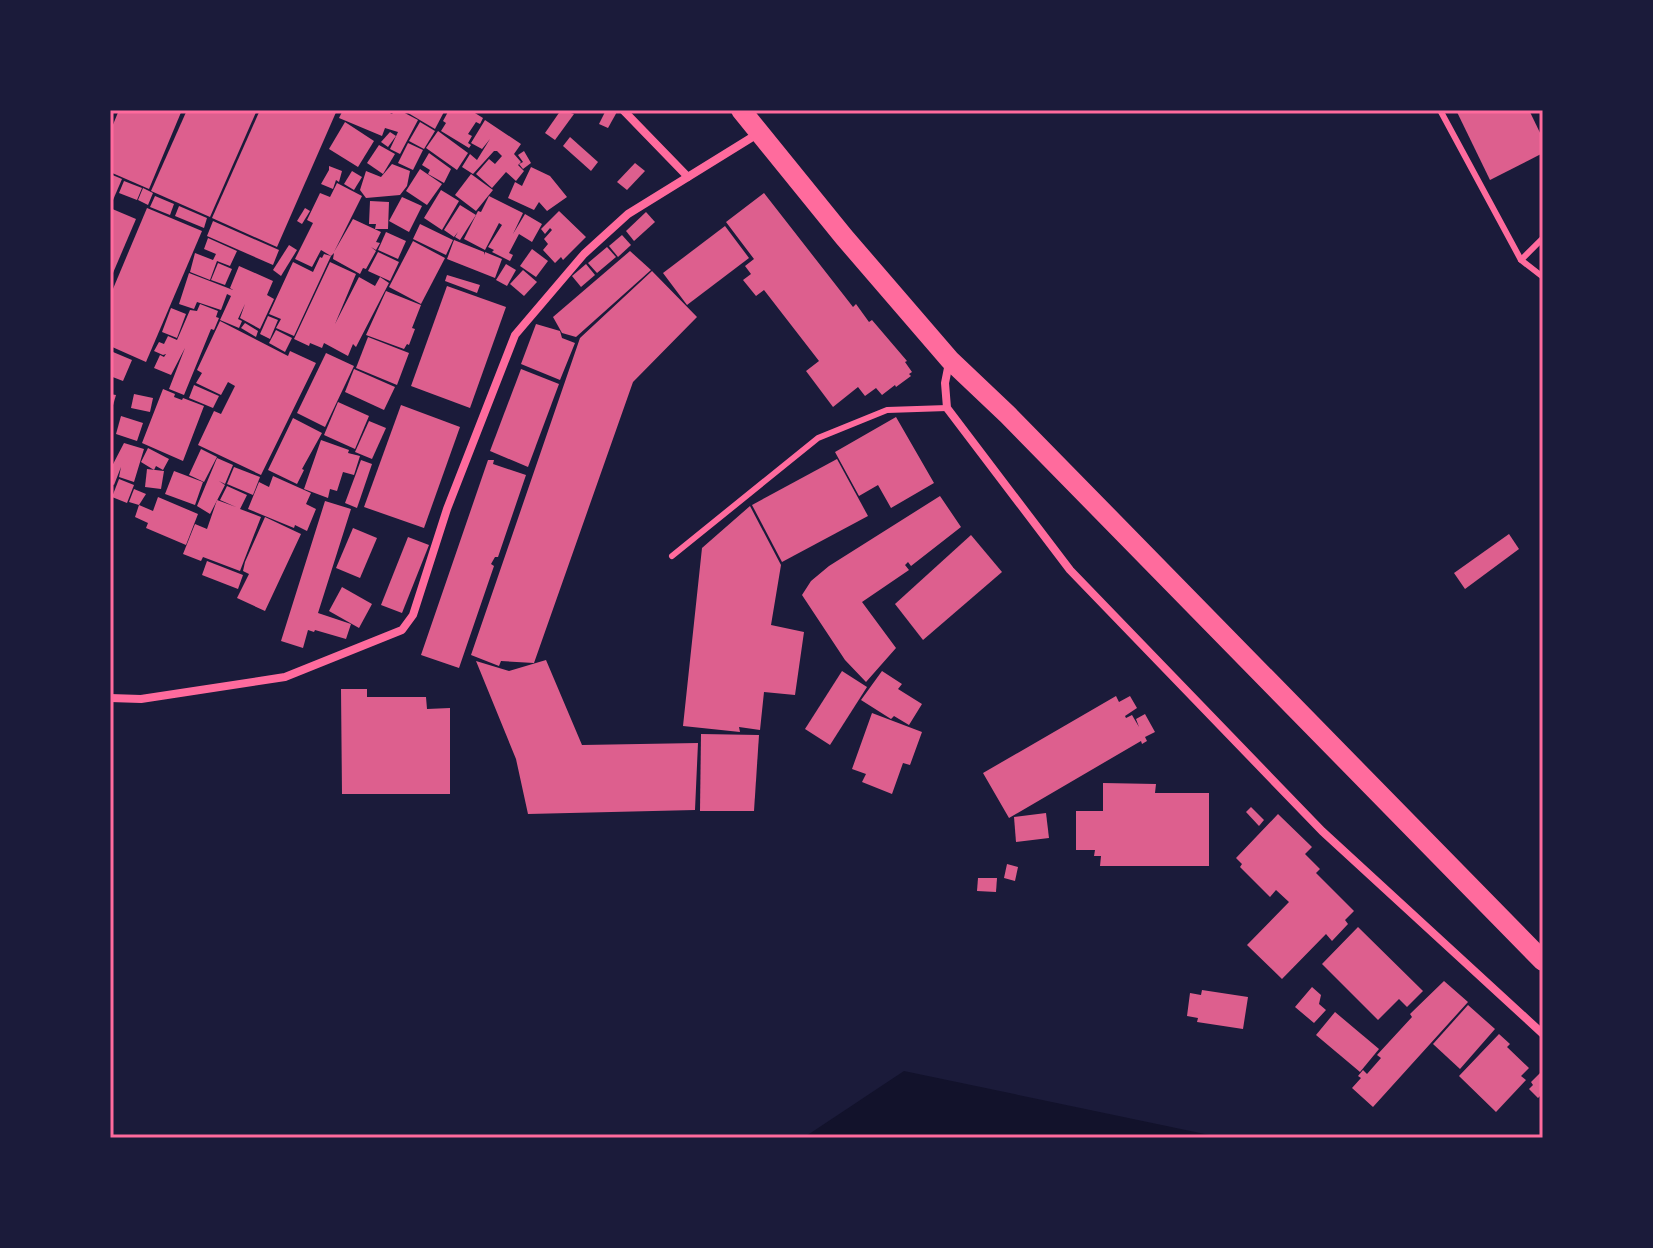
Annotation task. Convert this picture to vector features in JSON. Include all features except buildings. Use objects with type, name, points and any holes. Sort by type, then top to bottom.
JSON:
[{"type":"main road","points":[[741,110],[950,360],[1008,415],[1543,961]]},
{"type":"street","points":[[623,110],[688,177]]},
{"type":"street","points":[[110,698],[141,699],[285,677],[402,630],[413,615],[447,509],[515,335],[584,254],[628,214],[760,133]]},
{"type":"street","points":[[950,360],[945,383],[947,408],[1070,570],[1322,831],[1543,1034]]},
{"type":"lane","points":[[1440,110],[1521,260],[1543,277]]},
{"type":"lane","points":[[1521,260],[1543,238]]},
{"type":"lane","points":[[672,556],[818,438],[887,410],[947,408]]},
{"type":"shaded area","points":[[904,1071],[1224,1138],[803,1138]]}]
